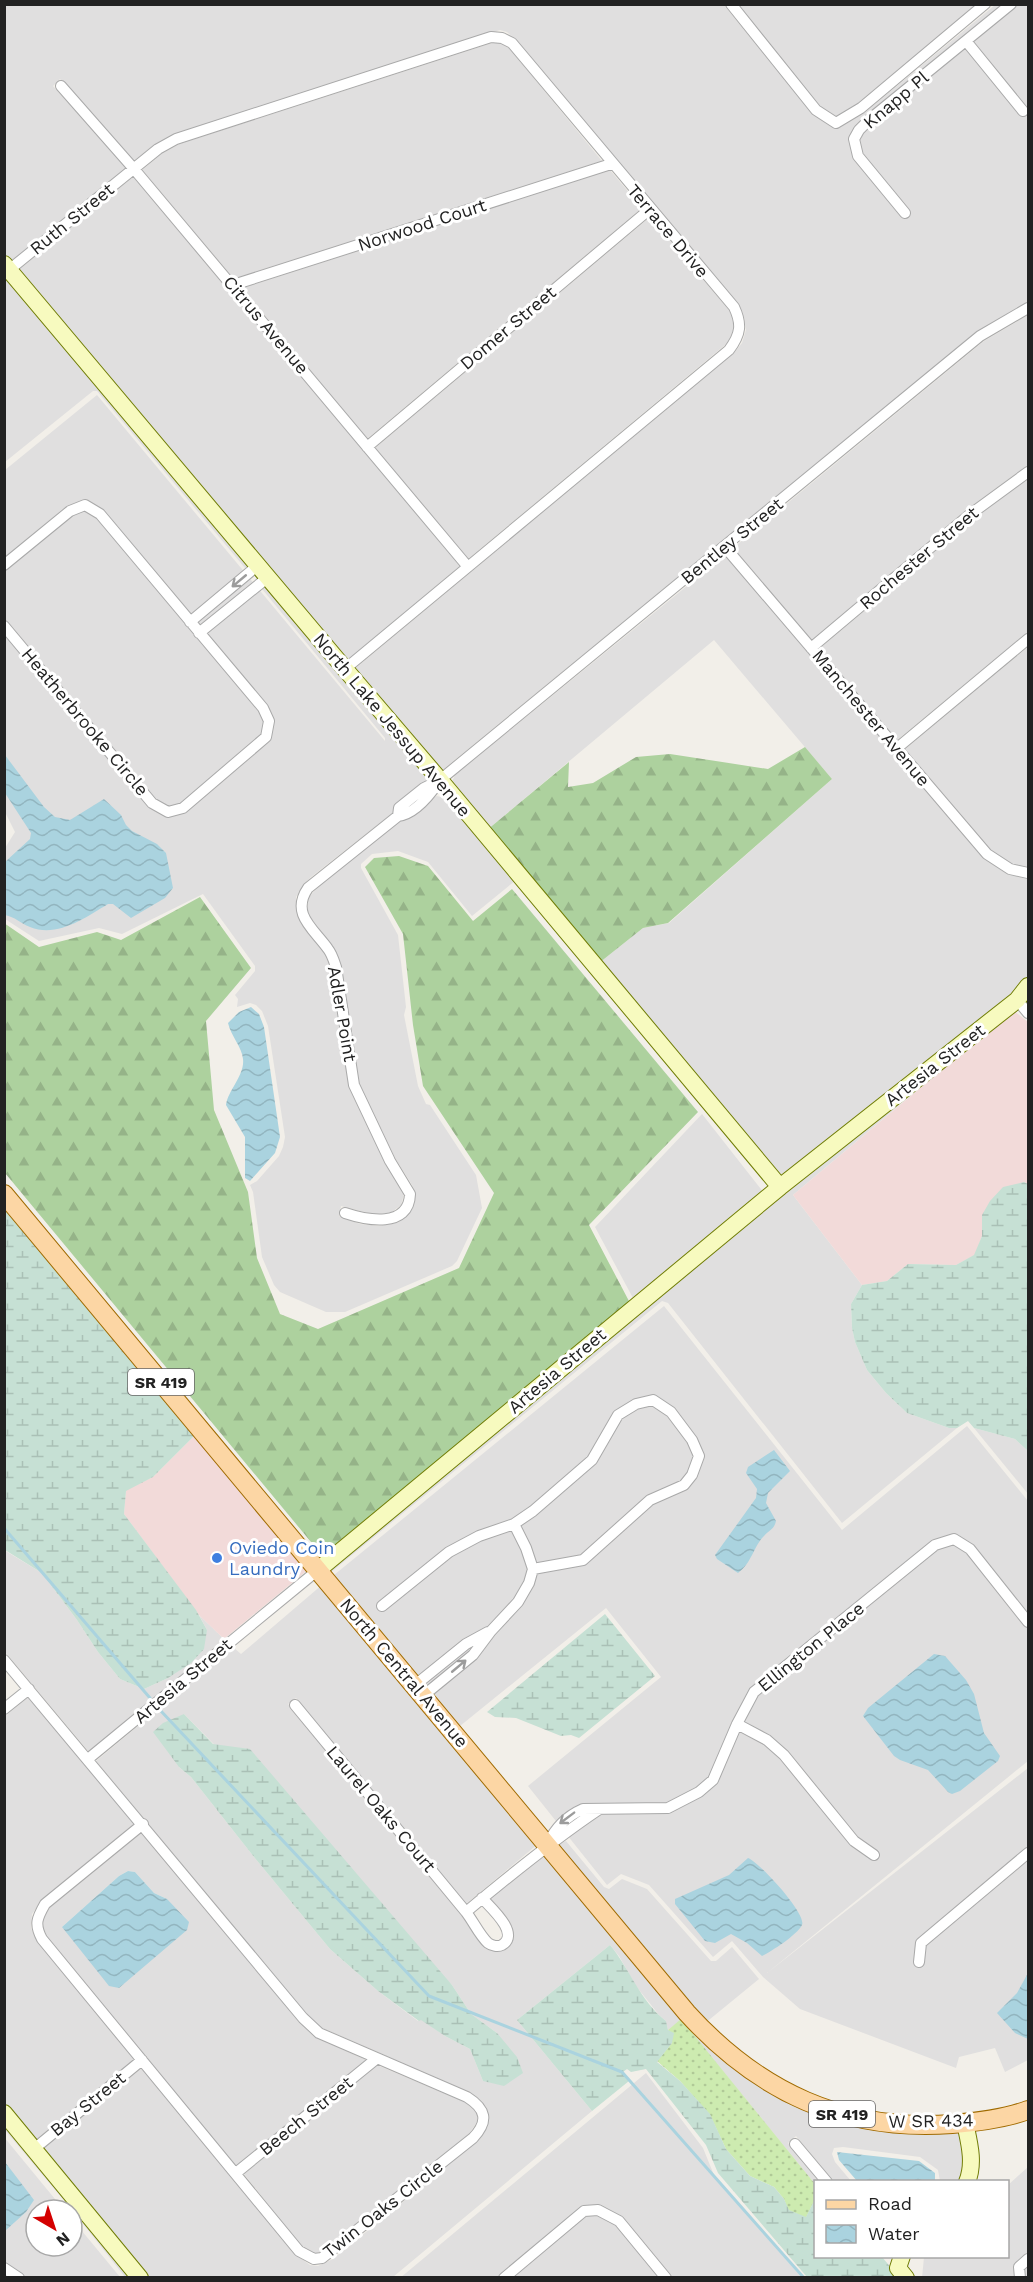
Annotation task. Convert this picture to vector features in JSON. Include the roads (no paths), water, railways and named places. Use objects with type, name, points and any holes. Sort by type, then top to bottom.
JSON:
[{"type":"main road","name":"North Central Avenue","points":[[4,1194],[687,2013]]},
{"type":"main road","name":"W SR 434","points":[[687,2013],[720,2047],[766,2081],[808,2103],[856,2118],[886,2123],[929,2125],[995,2119],[1029,2110]]},
{"type":"street","points":[[731,4],[816,110],[836,123],[861,108],[985,4]]},
{"type":"street","name":"Knapp Pl","points":[[905,213],[858,156],[854,139],[870,119],[1011,4]]},
{"type":"street","name":"Terrace Drive","points":[[134,169],[176,139],[491,37],[502,38],[512,44],[734,307],[740,319],[741,330],[738,339],[729,350],[345,669]]},
{"type":"street","points":[[966,41],[1023,111]]},
{"type":"street","name":"Citrus Avenue","points":[[61,87],[233,285],[468,567]]},
{"type":"street","name":"Norwood Court","points":[[233,285],[611,164]]},
{"type":"street","name":"Ruth Street","points":[[7,267],[134,169]]},
{"type":"street","name":"Domer Street","points":[[367,447],[650,209]]},
{"type":"street","name":"North Lake Jessup Avenue","points":[[7,267],[780,1186]]},
{"type":"street","name":"Bentley Street","points":[[440,780],[980,336],[1029,308]]},
{"type":"street","name":"Rochester Street","points":[[812,648],[968,516],[1029,472]]},
{"type":"street","name":"Heatherbrooke Circle","points":[[4,565],[70,511],[85,506],[100,514],[263,708],[269,721],[266,737],[183,808],[168,812],[152,803],[4,626]]},
{"type":"street","name":"Manchester Avenue","points":[[725,547],[987,854],[1010,869],[1029,873]]},
{"type":"street","points":[[190,622],[220,596],[262,572]]},
{"type":"street","points":[[199,633],[230,608],[262,572]]},
{"type":"street","points":[[220,596],[230,608]]},
{"type":"street","points":[[896,749],[1029,639]]},
{"type":"street","name":"Adler Point","points":[[345,1213],[376,1221],[395,1217],[405,1209],[410,1194],[390,1161],[354,1085],[336,967],[331,952],[307,922],[302,910],[302,899],[308,888],[398,816],[399,808],[424,788],[440,780]]},
{"type":"street","name":"Artesia Street","points":[[88,1759],[780,1186],[1017,1000],[1029,986]]},
{"type":"street","points":[[1017,1000],[1029,1013]]},
{"type":"street","points":[[382,1606],[449,1552],[478,1536],[514,1524],[532,1510],[592,1460],[618,1415],[636,1404],[653,1400],[671,1412],[692,1440],[699,1456],[692,1475],[684,1485],[650,1500],[584,1560],[533,1569]]},
{"type":"street","points":[[419,1691],[473,1654],[518,1602],[529,1583],[533,1569],[514,1524]]},
{"type":"street","name":"Ellington Place","points":[[547,1844],[565,1835],[598,1810],[668,1808],[686,1801],[713,1780],[737,1724],[754,1692],[935,1545],[954,1539],[970,1549],[1029,1622]]},
{"type":"street","name":"Twin Oaks Circle","points":[[4,1660],[88,1759],[311,2027],[319,2033],[474,2102],[484,2116],[480,2130],[329,2255],[322,2258],[314,2259],[299,2251],[36,1929],[37,1918],[45,1904],[142,1824]]},
{"type":"street","points":[[4,1709],[29,1689]]},
{"type":"street","name":"Laurel Oaks Court","points":[[295,1706],[466,1912],[488,1943],[495,1946],[501,1945],[507,1941],[509,1934],[506,1926],[482,1898]]},
{"type":"street","points":[[737,1724],[767,1740],[784,1755],[854,1841],[874,1855]]},
{"type":"street","points":[[466,1912],[547,1844]]},
{"type":"street","points":[[919,1962],[921,1943],[1029,1853]]},
{"type":"street","name":"Beech Street","points":[[236,2173],[376,2059]]},
{"type":"street","name":"Bay Street","points":[[34,2149],[142,2060]]},
{"type":"street","points":[[4,2113],[140,2277]]},
{"type":"street","points":[[965,2123],[971,2159],[968,2180]]},
{"type":"street","points":[[795,2144],[826,2180]]},
{"type":"street","points":[[504,2277],[584,2211],[598,2210],[619,2221],[666,2277]]},
{"type":"street","points":[[1020,2277],[1019,2267],[1029,2259]]},
{"type":"street","points":[[4,2268],[19,2277]]},
{"type":"water","points":[[5,755],[44,807],[55,817],[70,820],[104,799],[121,815],[132,831],[157,844],[166,853],[173,888],[165,898],[131,918],[113,904],[108,904],[70,925],[50,930],[30,927],[5,915],[5,862],[30,839],[31,833],[5,793]]},
{"type":"water","points":[[251,1007],[259,1014],[264,1027],[280,1137],[275,1153],[250,1181],[245,1178],[245,1137],[226,1105],[243,1065],[241,1050],[228,1023],[239,1012]]},
{"type":"water","points":[[774,1450],[790,1471],[768,1493],[766,1503],[776,1521],[738,1573],[717,1559],[715,1555],[756,1498],[757,1489],[746,1473],[748,1467]]},
{"type":"water","points":[[934,1654],[945,1656],[966,1680],[974,1694],[984,1733],[1000,1756],[998,1761],[960,1791],[952,1794],[928,1770],[894,1756],[863,1716],[868,1708]]},
{"type":"water","points":[[748,1858],[781,1889],[802,1919],[802,1925],[795,1933],[762,1956],[747,1943],[731,1934],[715,1943],[705,1941],[675,1904],[675,1899],[729,1875]]},
{"type":"water","points":[[128,1871],[135,1872],[154,1893],[167,1899],[189,1922],[187,1930],[119,1988],[109,1986],[62,1927],[119,1876]]},
{"type":"water","points":[[1028,1973],[1028,2039],[1015,2033],[997,2013],[1017,1993]]},
{"type":"water","points":[[837,2152],[919,2161],[935,2173],[935,2180],[856,2180],[839,2160]]},
{"type":"water","points":[[5,2162],[32,2198],[24,2198],[24,2214],[5,2231]]},
{"type":"waterway","points":[[4,1528],[150,1698]]},
{"type":"waterway","points":[[160,1710],[429,1996],[622,2072],[804,2278]]},
{"type":"place","name":"Oviedo Coin Laundry","points":[[217,1558]]}]
